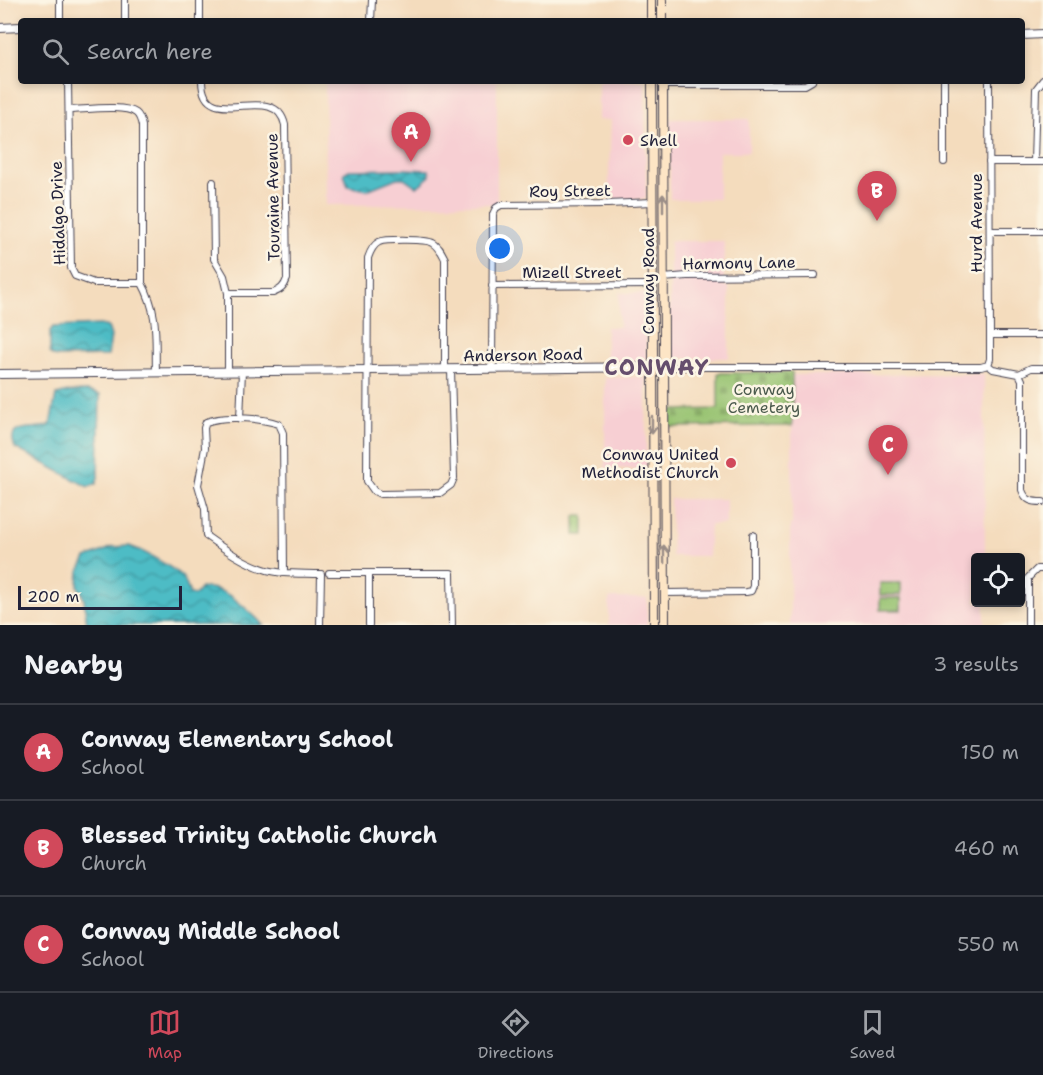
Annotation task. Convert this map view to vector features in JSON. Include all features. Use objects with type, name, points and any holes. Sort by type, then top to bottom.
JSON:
[{"type":"main road","points":[[651,0],[651,18]]},
{"type":"main road","points":[[662,0],[662,18]]},
{"type":"main road","name":"Conway Road","points":[[652,84],[651,367],[654,625]]},
{"type":"main road","name":"Conway Road","points":[[663,84],[662,367],[665,625]]},
{"type":"main road","points":[[652,252],[663,278]]},
{"type":"main road","points":[[653,557],[659,585],[665,593]]},
{"type":"street","points":[[60,0],[60,18]]},
{"type":"street","points":[[124,0],[124,18]]},
{"type":"street","points":[[200,0],[200,18]]},
{"type":"street","points":[[371,18],[372,0]]},
{"type":"street","points":[[0,27],[18,27]]},
{"type":"street","points":[[1025,35],[1043,34]]},
{"type":"street","points":[[1034,162],[1036,89],[1043,80]]},
{"type":"street","name":"Hidalgo Drive","points":[[68,84],[71,268],[75,276],[94,283],[142,283]]},
{"type":"street","name":"Touraine Avenue","points":[[202,84],[202,92],[207,102],[217,106],[269,106],[278,109],[283,115],[285,125],[287,279],[285,286],[273,293],[228,293]]},
{"type":"street","points":[[734,84],[807,84]]},
{"type":"street","points":[[944,84],[944,162]]},
{"type":"street","name":"Hurd Avenue","points":[[988,365],[990,359],[989,84]]},
{"type":"street","points":[[69,110],[123,109],[135,113],[140,118],[142,126],[142,283],[154,309],[156,372]]},
{"type":"street","points":[[989,162],[1043,162]]},
{"type":"street","points":[[213,182],[214,260],[224,276],[228,293],[228,371]]},
{"type":"street","name":"Roy Street","points":[[492,286],[494,214],[496,208],[501,205],[652,202]]},
{"type":"street","points":[[990,231],[1043,231]]},
{"type":"street","points":[[386,241],[434,243],[440,249],[445,259],[448,370],[454,478],[452,485],[440,493],[380,494],[374,491],[367,481],[368,258],[371,250],[378,243],[386,241]]},
{"type":"street","name":"Harmony Lane","points":[[663,278],[815,275]]},
{"type":"street","name":"Mizell Street","points":[[492,286],[652,285]]},
{"type":"street","points":[[492,286],[492,369]]},
{"type":"street","points":[[990,335],[1043,335]]},
{"type":"street","name":"Anderson Road","points":[[0,374],[651,367],[981,367],[988,365],[993,369],[1019,374],[1031,368],[1043,368]]},
{"type":"street","points":[[240,419],[242,371]]},
{"type":"street","points":[[1019,374],[1022,380],[1022,490],[1025,498],[1030,501],[1043,502]]},
{"type":"street","points":[[284,572],[283,433],[279,424],[270,421],[240,419],[206,422],[205,448],[198,485],[205,509],[206,536],[264,570],[284,572],[321,574],[320,625]]},
{"type":"street","points":[[652,487],[663,491]]},
{"type":"street","points":[[665,593],[751,591],[753,586],[753,535]]},
{"type":"street","points":[[1028,625],[1028,578],[1038,569],[1043,569]]},
{"type":"street","points":[[329,573],[452,573],[452,625]]},
{"type":"street","points":[[369,573],[369,625]]},
{"type":"shaded area","points":[[325,84],[497,84],[497,204],[326,205]]},
{"type":"shaded area","points":[[598,84],[645,84],[646,199],[608,199],[611,120],[598,120]]},
{"type":"shaded area","points":[[670,119],[749,119],[749,152],[719,152],[719,199],[670,199]]},
{"type":"shaded area","points":[[670,241],[724,241],[724,286],[729,286],[729,358],[670,358]]},
{"type":"shaded area","points":[[619,293],[646,293],[646,358],[640,361],[606,361],[606,327],[619,327]]},
{"type":"shaded area","points":[[984,374],[985,553],[971,553],[971,607],[985,607],[985,625],[790,625],[792,375]]},
{"type":"shaded area","points":[[643,377],[646,380],[646,469],[605,468],[605,378]]},
{"type":"shaded area","points":[[670,499],[726,499],[726,524],[710,525],[708,556],[672,556]]},
{"type":"shaded area","points":[[609,598],[647,598],[647,625],[609,625]]},
{"type":"green space","name":"Conway Cemetery","points":[[792,372],[792,426],[669,427],[669,410],[718,409],[718,373]]},
{"type":"green space","points":[[575,516],[584,516],[584,535],[575,535]]},
{"type":"green space","points":[[880,583],[901,583],[901,595],[880,595]]},
{"type":"green space","points":[[880,598],[901,598],[901,610],[880,610]]},
{"type":"water","points":[[349,170],[429,170],[430,176],[417,187],[404,178],[397,178],[367,190],[348,186],[344,173]]},
{"type":"water","points":[[100,325],[108,327],[111,336],[108,356],[59,357],[50,353],[50,331],[53,327]]},
{"type":"water","points":[[87,391],[100,395],[98,478],[96,484],[88,487],[15,448],[13,439],[18,430],[50,425],[56,395]]},
{"type":"water","points":[[129,546],[176,572],[185,581],[190,594],[195,595],[201,588],[219,590],[236,600],[264,625],[87,625],[84,599],[78,586],[79,571],[86,558],[113,547]]},
{"type":"place","name":"Shell","points":[[628,140]]},
{"type":"place","name":"Conway Elementary School","points":[[411,162]]},
{"type":"place","name":"Blessed Trinity Catholic Church","points":[[877,221]]},
{"type":"place","name":"Conway United Methodist Church","points":[[731,463]]},
{"type":"place","name":"Conway Middle School","points":[[888,475]]},
{"type":"district","name":"CONWAY","points":[[657,367]]}]
